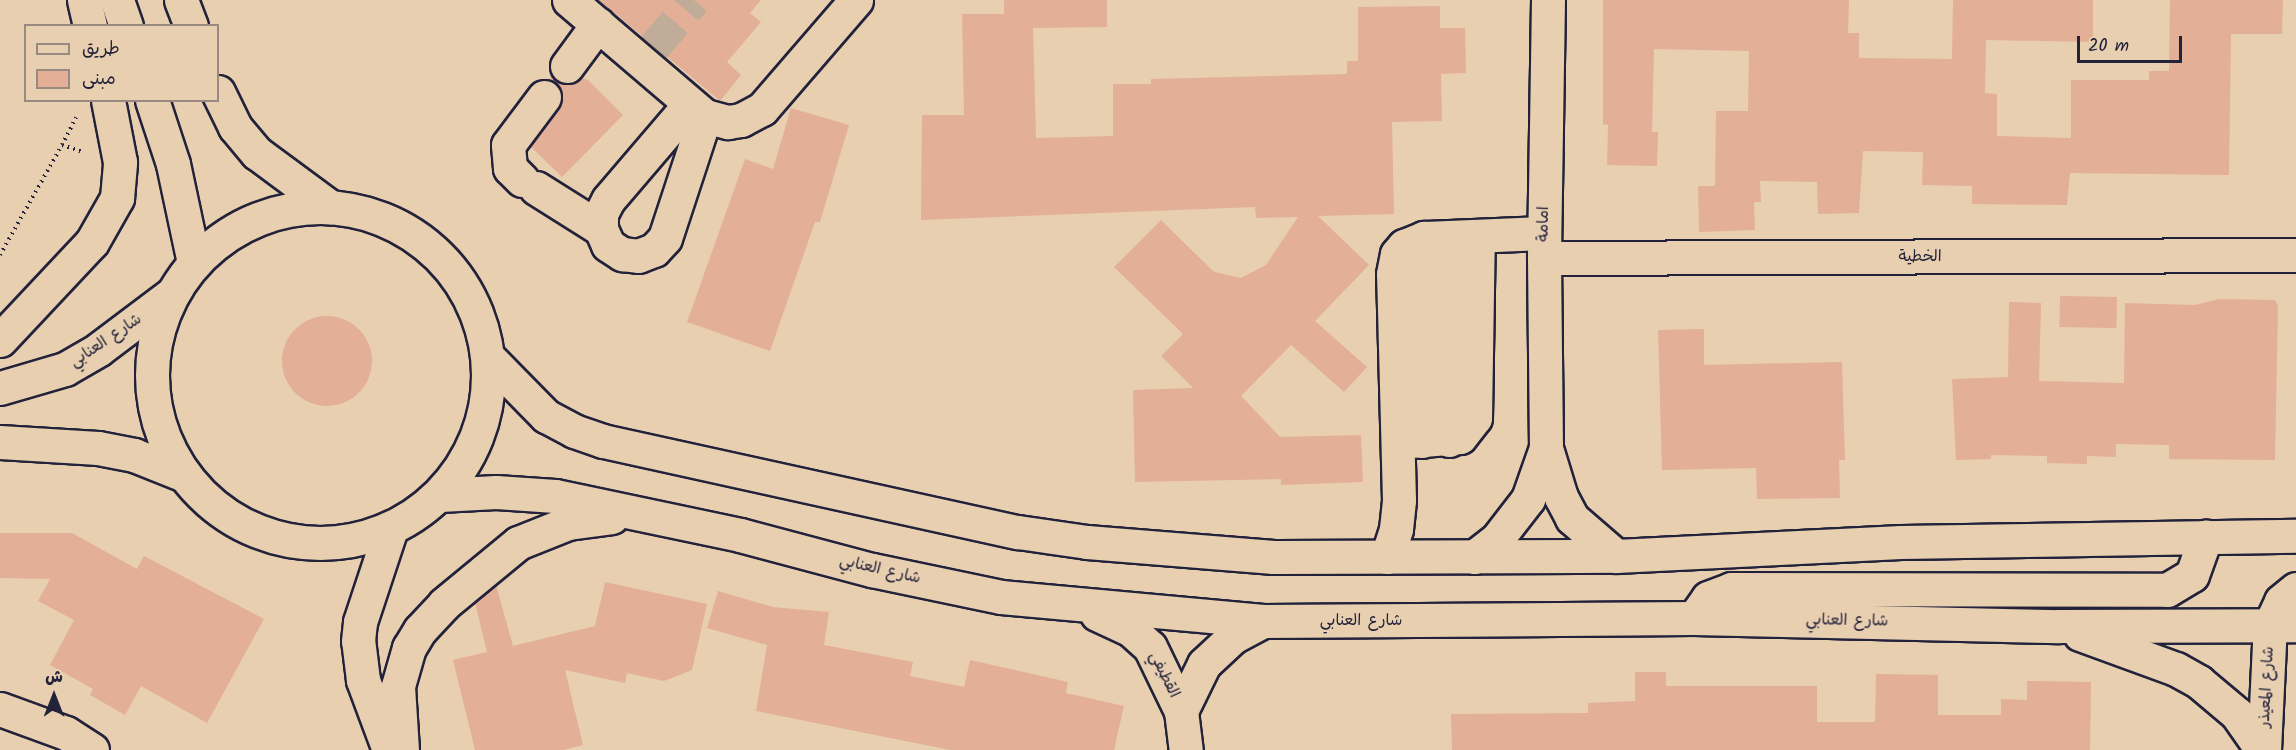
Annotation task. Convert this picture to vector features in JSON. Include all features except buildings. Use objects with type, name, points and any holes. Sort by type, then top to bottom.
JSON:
[{"type":"street","points":[[84,0],[90,24]]},
{"type":"street","points":[[117,0],[125,24]]},
{"type":"street","points":[[182,0],[190,24]]},
{"type":"street","points":[[569,0],[598,24],[648,54],[698,110],[728,122],[741,120],[762,109],[856,0]]},
{"type":"street","name":"امامة","points":[[1548,0],[1544,245],[1546,448],[1561,497],[1572,518],[1616,556]]},
{"type":"street","points":[[567,66],[598,24]]},
{"type":"street","points":[[219,94],[236,127],[256,153],[330,207]]},
{"type":"street","points":[[543,97],[508,145],[510,168],[529,184],[601,230]]},
{"type":"street","points":[[153,102],[173,164],[194,263]]},
{"type":"street","points":[[0,339],[92,242],[117,198],[120,162],[94,105]]},
{"type":"street","points":[[698,110],[665,238],[660,244],[639,256],[622,254],[608,244],[601,230],[601,214],[608,200],[698,110]]},
{"type":"street","points":[[330,207],[369,214],[405,230],[437,253],[462,284],[479,318],[488,357],[487,406],[470,454],[440,495],[391,528],[354,540],[316,543],[278,538],[242,525],[218,509],[184,475],[165,442],[154,405],[152,377],[157,330],[172,294],[194,263],[222,238],[256,220],[292,209],[330,207]]},
{"type":"street","points":[[1387,557],[1423,441],[1394,264],[1404,246],[1450,237],[1478,405],[1469,429],[1423,441]]},
{"type":"street","name":"الخطية","points":[[1450,237],[1544,245],[2296,255]]},
{"type":"street","name":"شارع العنابي","points":[[0,388],[65,369],[99,349],[172,294]]},
{"type":"street","points":[[488,357],[546,416],[574,431],[614,443],[1018,532],[1273,557],[1616,556],[1901,542],[2296,536]]},
{"type":"street","points":[[0,442],[98,448],[134,455],[184,475]]},
{"type":"street","name":"امامة","points":[[1474,557],[1497,539],[1528,499],[1546,448]]},
{"type":"street","name":"شارع العنابي","points":[[440,495],[496,492],[555,496],[636,515],[740,535],[872,570],[1001,597],[1082,607],[1263,621],[1694,618],[2059,626],[2283,625]]},
{"type":"street","points":[[402,750],[397,704],[402,667],[420,630],[444,604],[518,543],[541,530],[568,522],[636,515]]},
{"type":"street","points":[[389,750],[363,680],[358,641],[360,622],[391,528]]},
{"type":"street","points":[[1694,618],[1708,598],[1731,589],[2167,590],[2192,575],[2206,536]]},
{"type":"street","points":[[2283,625],[2281,602],[2296,589]]},
{"type":"street","name":"القطيفي","points":[[1082,607],[1131,630],[1150,647],[1181,711],[1186,750]]},
{"type":"street","name":"القطيفي","points":[[1181,711],[1203,664],[1233,637],[1263,621]]},
{"type":"street","name":"شارع المعيذر","points":[[2263,750],[2283,625]]},
{"type":"street","points":[[2059,626],[2176,669],[2199,681],[2237,714],[2263,750]]},
{"type":"street","points":[[0,709],[66,733],[92,750]]},
{"type":"path","points":[[0,255],[62,145],[94,105]]},
{"type":"path","points":[[62,145],[120,162]]},
{"type":"tunnel","points":[[654,47],[694,0]]}]
